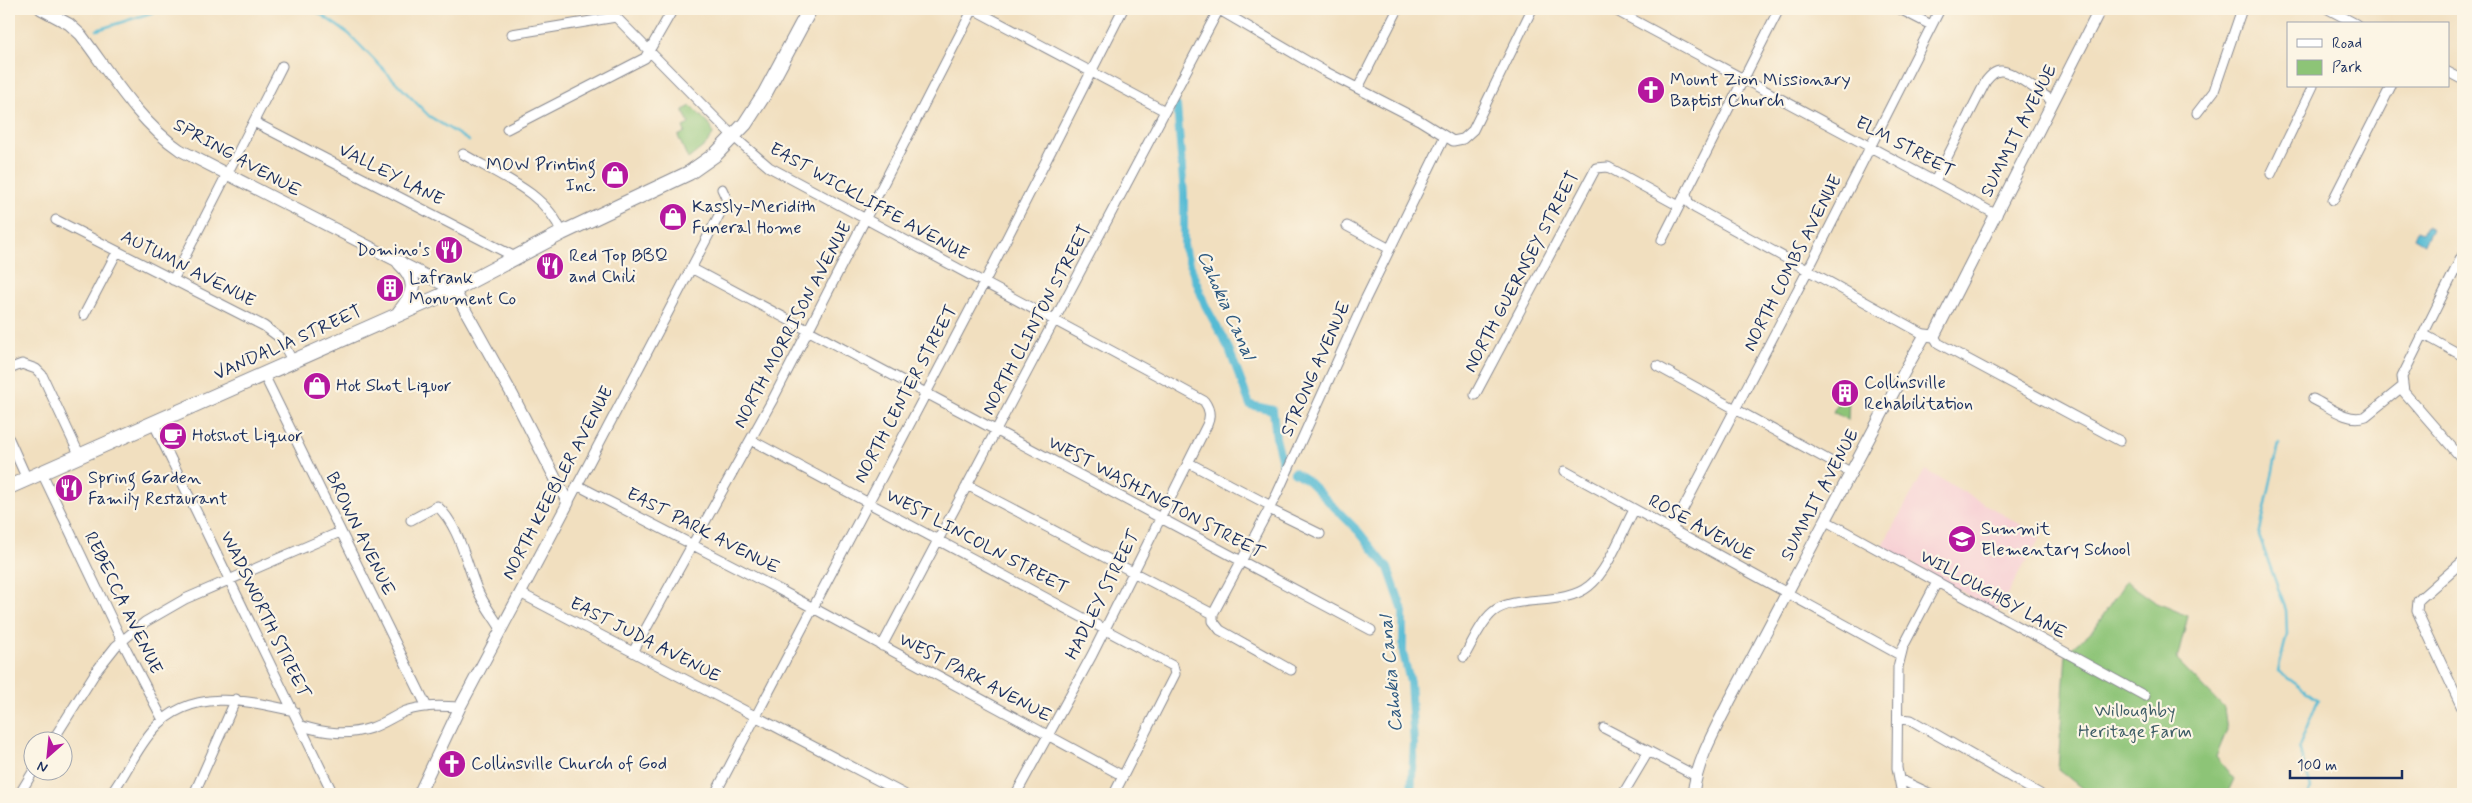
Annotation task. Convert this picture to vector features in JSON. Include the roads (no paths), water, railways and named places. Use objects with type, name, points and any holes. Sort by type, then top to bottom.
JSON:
[{"type":"main road","name":"VANDALIA STREET","points":[[9,488],[454,290],[562,233],[689,173],[716,154],[734,137],[761,100],[810,9]]},
{"type":"main road","points":[[397,315],[406,305],[414,282],[409,272],[400,263]]},
{"type":"street","name":"SPRING AVENUE","points":[[41,9],[69,24],[81,35],[160,136],[180,150],[454,290]]},
{"type":"street","name":"EAST WICKLIFFE AVENUE","points":[[608,9],[734,137],[774,170],[1204,401],[1208,407]]},
{"type":"street","points":[[507,129],[639,62],[650,52],[673,9]]},
{"type":"street","points":[[973,9],[1165,111]]},
{"type":"street","name":"NORTH MORRISON AVENUE","points":[[633,652],[751,440],[973,9]]},
{"type":"street","name":"NORTH CENTER STREET","points":[[715,794],[867,502],[984,283],[1123,9]]},
{"type":"street","points":[[1219,9],[1324,70],[1456,141],[1463,139],[1473,130],[1532,9]]},
{"type":"street","name":"NORTH CLINTON STREET","points":[[882,646],[1219,9]]},
{"type":"street","points":[[1358,88],[1398,9]]},
{"type":"street","name":"ELM STREET","points":[[1613,9],[1997,215]]},
{"type":"street","points":[[1662,240],[1779,9]]},
{"type":"street","points":[[1900,9],[1931,25]]},
{"type":"street","name":"NORTH COMBS AVENUE","points":[[1672,530],[1808,270],[1940,9]]},
{"type":"street","name":"SUMMIT AVENUE","points":[[1693,794],[1696,776],[1706,749],[1729,702],[1852,473],[1997,215],[2100,9]]},
{"type":"street","points":[[2197,113],[2214,91],[2242,9]]},
{"type":"street","points":[[2328,9],[2346,21]]},
{"type":"street","points":[[512,34],[616,17]]},
{"type":"street","points":[[173,280],[282,66]]},
{"type":"street","points":[[1935,182],[1986,81],[1992,74],[2002,71],[2053,101]]},
{"type":"street","points":[[2450,73],[2463,80]]},
{"type":"street","points":[[2271,174],[2313,88]]},
{"type":"street","points":[[2333,200],[2390,88]]},
{"type":"street","name":"VALLEY LANE","points":[[254,122],[515,257]]},
{"type":"street","name":"STRONG AVENUE","points":[[1213,614],[1270,507],[1390,249],[1445,136]]},
{"type":"street","points":[[463,154],[535,196],[553,214],[562,233]]},
{"type":"street","name":"NORTH GUERNSEY STREET","points":[[1475,394],[1594,172],[1600,166],[1608,168],[1679,206]]},
{"type":"street","name":"NORTH KEEBLER AVENUE","points":[[419,794],[460,707],[727,200],[722,189]]},
{"type":"street","points":[[1686,192],[1688,202],[1694,208],[2120,441]]},
{"type":"street","name":"AUTUMN AVENUE","points":[[56,220],[264,326],[280,338],[293,362]]},
{"type":"street","points":[[1347,226],[1390,249]]},
{"type":"street","points":[[84,315],[117,252]]},
{"type":"street","points":[[2463,256],[2402,378],[2404,392],[2463,460]]},
{"type":"street","name":"WEST WASHINGTON STREET","points":[[691,268],[1160,519],[1301,591],[1371,630]]},
{"type":"street","points":[[454,290],[514,396],[568,503]]},
{"type":"street","points":[[2423,334],[2463,356]]},
{"type":"street","points":[[9,369],[22,364],[42,375],[80,456]]},
{"type":"street","points":[[1657,366],[1852,473]]},
{"type":"street","name":"BROWN AVENUE","points":[[264,375],[427,707]]},
{"type":"street","points":[[2313,399],[2350,418],[2360,418],[2366,416],[2402,387]]},
{"type":"street","name":"HADLEY STREET","points":[[1016,794],[1106,629],[1189,462],[1209,420],[1208,407]]},
{"type":"street","name":"WADSWORTH STREET","points":[[154,424],[229,581],[302,726],[333,794]]},
{"type":"street","points":[[9,439],[27,479]]},
{"type":"street","name":"WEST LINCOLN STREET","points":[[751,440],[1174,666],[1176,670],[1123,776]]},
{"type":"street","points":[[1189,462],[1320,534]]},
{"type":"street","name":"ROSE AVENUE","points":[[1565,471],[1900,655]]},
{"type":"street","name":"REBECCA AVENUE","points":[[42,473],[122,640],[163,720]]},
{"type":"street","name":"EAST PARK AVENUE","points":[[578,485],[812,608]]},
{"type":"street","points":[[967,485],[1213,614],[1213,621],[1220,630],[1291,670]]},
{"type":"street","points":[[410,520],[437,506],[443,511],[455,533],[478,591],[501,629]]},
{"type":"street","points":[[1464,657],[1490,615],[1502,606],[1566,596],[1590,586],[1600,575],[1634,510]]},
{"type":"street","name":"WILLOUGHBY LANE","points":[[1826,522],[2145,696]]},
{"type":"street","points":[[59,730],[97,670],[122,640],[166,609],[340,532]]},
{"type":"street","points":[[2463,561],[2422,596],[2417,604],[2418,615],[2463,710]]},
{"type":"street","points":[[1902,794],[1899,779],[1898,667],[1900,655],[1937,582]]},
{"type":"street","name":"EAST JUDA AVENUE","points":[[520,593],[904,794]]},
{"type":"street","name":"WEST PARK AVENUE","points":[[812,608],[1123,776]]},
{"type":"street","points":[[111,794],[146,740],[163,720],[181,709],[195,703],[236,699],[251,700],[294,710]]},
{"type":"street","points":[[194,794],[236,699]]},
{"type":"street","points":[[302,726],[330,732],[357,731],[371,728],[406,711],[427,707],[460,707]]},
{"type":"street","points":[[1899,719],[1911,720],[2040,794]]},
{"type":"street","points":[[1604,728],[1696,776]]},
{"type":"street","points":[[1623,794],[1648,752]]},
{"type":"street","points":[[1114,794],[1123,776]]},
{"type":"street","points":[[1899,779],[1931,794]]},
{"type":"street","points":[[22,790],[28,780]]},
{"type":"water","points":[[2426,226],[2432,229],[2424,244],[2414,238],[2417,231],[2422,233]]},
{"type":"waterway","points":[[97,30],[163,9]]},
{"type":"waterway","points":[[312,9],[316,11],[349,9]]},
{"type":"waterway","points":[[316,11],[349,34],[429,116],[469,141]]},
{"type":"waterway","name":"Cahokia Canal","points":[[1177,106],[1184,194],[1184,248],[1205,305],[1229,349],[1250,405],[1273,410],[1276,438],[1283,466]]},
{"type":"waterway","points":[[2279,443],[2259,536],[2286,610],[2287,634],[2278,671],[2318,700],[2299,747],[2311,788],[2309,794]]},
{"type":"waterway","name":"Cahokia Canal","points":[[1294,472],[1307,480],[1359,532],[1388,568],[1403,611],[1403,653],[1410,682],[1414,744],[1411,794]]},
{"type":"place","name":"Mount Zion Missionary Baptist Church","points":[[1651,90]]},
{"type":"place","name":"MOW Printing Inc.","points":[[615,175]]},
{"type":"place","name":"Kassly-Meridith Funeral Home","points":[[673,217]]},
{"type":"place","name":"Domino's","points":[[449,250]]},
{"type":"place","name":"Red Top BBQ and Chili","points":[[550,266]]},
{"type":"place","name":"Lafrank Monument Co","points":[[390,288]]},
{"type":"place","name":"Hot Shot Liquor","points":[[317,386]]},
{"type":"place","name":"Collinsville Rehabilitation","points":[[1845,393]]},
{"type":"place","name":"Hotshot Liquor","points":[[173,436]]},
{"type":"place","name":"Spring Garden Family Restaurant","points":[[69,488]]},
{"type":"place","name":"Summit Elementary School","points":[[1962,539]]},
{"type":"place","name":"Collinsville Church of God","points":[[452,764]]},
{"type":"park label","name":"Willoughby Heritage Farm","points":[[2135,721]]}]
